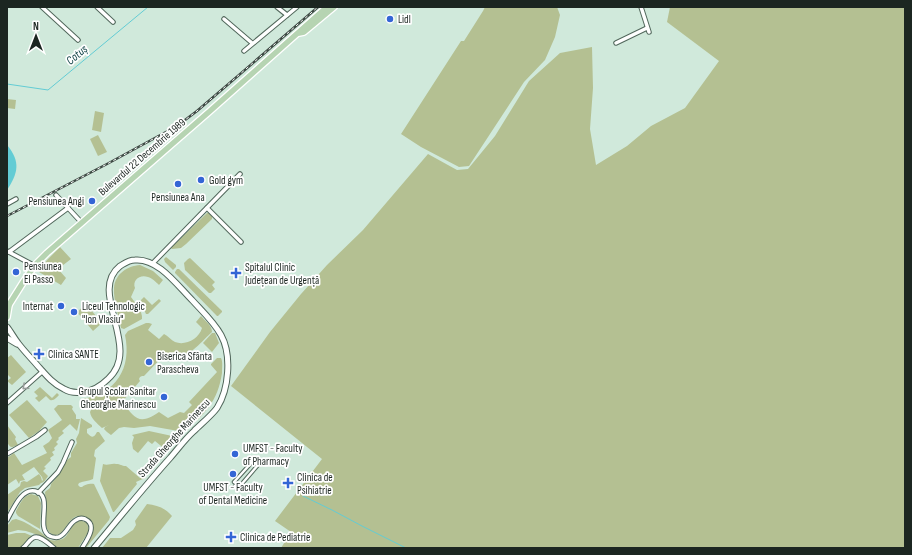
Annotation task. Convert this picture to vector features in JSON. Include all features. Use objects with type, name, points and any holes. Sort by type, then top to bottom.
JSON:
[{"type":"main road","name":"Bulevardul 22 Decembrie 1989","points":[[7,317],[8,306],[24,281],[35,266],[64,237],[210,112],[327,7]]},
{"type":"main road","name":"Bulevardul 22 Decembrie 1989","points":[[298,33],[304,32],[334,7]]},
{"type":"main road","name":"Strada Gheorghe Marinescu","points":[[7,327],[18,344],[57,386],[72,392],[81,393],[92,390],[103,384],[113,375],[120,359],[121,350],[109,288],[111,278],[116,270],[125,262],[143,260],[161,269],[174,281],[211,320],[224,341],[228,371],[224,392],[217,408],[171,456],[94,548]]},
{"type":"main road","name":"Strada Gheorghe Marinescu","points":[[7,338],[18,344]]},
{"type":"street","points":[[42,7],[78,40]]},
{"type":"street","points":[[97,7],[113,22]]},
{"type":"street","points":[[277,7],[287,15]]},
{"type":"street","points":[[244,51],[297,7]]},
{"type":"street","points":[[616,43],[648,30],[641,7]]},
{"type":"street","points":[[224,19],[252,43]]},
{"type":"street","points":[[153,264],[240,174]]},
{"type":"street","points":[[56,195],[82,223]]},
{"type":"street","points":[[7,204],[16,199]]},
{"type":"street","points":[[35,266],[8,251],[68,208]]},
{"type":"street","points":[[206,208],[241,242]]},
{"type":"street","points":[[7,403],[43,371]]},
{"type":"street","points":[[9,452],[36,437],[45,430]]},
{"type":"street","points":[[39,492],[58,472],[72,442]]},
{"type":"street","points":[[253,461],[258,466],[240,486],[236,485],[234,482],[253,461]]},
{"type":"street","points":[[7,520],[22,495],[31,491],[39,492],[43,497],[44,502],[44,529],[47,534],[52,537],[58,538],[63,535],[72,522],[77,519],[82,518],[87,520],[91,526],[90,534],[82,548]]},
{"type":"street","points":[[24,548],[34,537],[39,537],[54,548]]},
{"type":"green space","points":[[485,7],[557,7],[560,15],[555,37],[545,60],[524,82],[469,166],[459,167],[421,147],[401,134],[461,41],[464,41]]},
{"type":"green space","points":[[670,7],[905,7],[905,548],[281,548],[291,532],[275,521],[322,459],[231,386],[270,332],[301,294],[327,265],[363,230],[428,154],[457,170],[468,169],[495,136],[529,81],[560,53],[592,47],[593,88],[590,129],[596,165],[627,146],[651,126],[685,108],[719,61],[667,22]]},
{"type":"green space","points":[[7,99],[16,100],[15,109],[7,108]]},
{"type":"green space","points":[[95,111],[104,113],[101,132],[92,130]]},
{"type":"green space","points":[[98,135],[107,152],[98,156],[90,139]]},
{"type":"green space","points":[[206,214],[212,215],[212,219],[181,248],[171,248]]},
{"type":"green space","points":[[60,247],[71,259],[58,269],[66,278],[61,285],[39,272],[47,260]]},
{"type":"green space","points":[[166,257],[176,265],[173,270],[165,262],[164,259]]},
{"type":"green space","points":[[190,258],[215,282],[212,285],[215,289],[211,293],[209,293],[185,270],[184,263]]},
{"type":"green space","points":[[140,265],[153,271],[163,280],[159,285],[151,278],[145,276],[137,278],[131,297],[140,310],[142,319],[124,329],[121,328],[115,303],[115,283],[119,275],[126,269]]},
{"type":"green space","points":[[177,269],[179,269],[222,311],[218,316],[175,273]]},
{"type":"green space","points":[[144,297],[152,305],[159,299],[161,301],[148,314],[146,314],[140,301]]},
{"type":"green space","points":[[86,304],[102,323],[93,331],[77,312]]},
{"type":"green space","points":[[201,316],[210,325],[212,332],[189,353],[179,357],[165,354],[144,376],[140,377],[140,381],[122,402],[134,416],[142,419],[147,419],[159,412],[168,418],[180,412],[184,413],[192,405],[189,402],[217,372],[211,364],[217,358],[221,358],[222,373],[217,392],[214,399],[198,419],[184,432],[150,426],[134,428],[124,427],[119,428],[111,435],[104,429],[109,425],[102,428],[94,421],[90,412],[92,408],[91,404],[88,402],[86,404],[80,403],[82,399],[104,392],[119,378],[126,358],[127,347],[125,335],[128,331],[149,323],[152,324],[148,330],[159,339],[164,334],[175,342],[183,343],[191,341],[200,332],[202,328],[196,322]]},
{"type":"green space","points":[[212,333],[215,333],[219,343],[212,352],[203,343]]},
{"type":"green space","points":[[11,355],[26,372],[12,385],[7,381],[11,378],[7,374],[7,358]]},
{"type":"green space","points":[[40,387],[52,398],[57,393],[59,395],[55,399],[51,400],[46,396],[39,402],[35,398],[38,396],[34,392]]},
{"type":"green space","points":[[27,400],[47,422],[39,431],[29,438],[9,415]]},
{"type":"green space","points":[[58,405],[71,405],[73,407],[72,409],[76,415],[76,419],[80,419],[77,431],[70,424],[62,431],[64,433],[58,438],[59,439],[56,442],[58,444],[52,452],[54,455],[44,467],[46,468],[43,471],[48,476],[46,480],[39,485],[25,488],[20,492],[7,513],[7,495],[20,486],[21,482],[27,482],[39,474],[42,481],[43,480],[42,477],[34,467],[22,475],[25,480],[20,481],[19,484],[16,479],[7,485],[7,458],[14,453],[22,465],[47,453],[43,446],[52,438],[48,430],[62,420],[54,409]]},
{"type":"green space","points":[[81,418],[92,425],[92,427],[87,429],[87,433],[90,436],[93,437],[97,432],[99,432],[105,441],[95,450],[94,456],[96,458],[93,479],[79,483],[78,485],[82,487],[87,484],[94,484],[110,517],[86,548],[93,528],[91,521],[87,518],[78,516],[74,518],[59,534],[56,535],[49,531],[45,519],[45,492],[50,488],[51,484],[67,460],[71,457],[71,453],[77,443],[76,439],[79,433]]},
{"type":"green space","points":[[7,425],[16,437],[15,439],[18,445],[12,447],[8,444]]},
{"type":"green space","points":[[149,431],[177,437],[177,439],[166,450],[155,441],[152,444],[148,441],[138,453],[133,449],[132,443],[134,437],[132,435]]},
{"type":"green space","points":[[103,464],[118,464],[126,466],[140,478],[144,474],[146,476],[145,478],[136,482],[137,484],[114,512],[100,481]]},
{"type":"green space","points":[[31,494],[38,496],[41,503],[40,529],[18,516],[16,513],[22,501]]},
{"type":"green space","points":[[147,504],[161,507],[172,516],[146,548],[102,548],[110,538],[121,538],[133,530],[136,525],[135,521]]},
{"type":"green space","points":[[16,519],[25,522],[52,540],[63,539],[74,524],[81,521],[87,523],[89,531],[78,548],[57,548],[41,536],[26,531],[18,530],[7,533],[7,526],[12,520]]},
{"type":"green space","points":[[25,533],[32,536],[21,548],[7,548],[7,535]]},
{"type":"water","points":[[7,145],[16,162],[16,173],[7,190]]},
{"type":"waterway","name":"Cotuș","points":[[7,84],[48,90],[148,7]]},
{"type":"waterway","points":[[303,496],[406,548]]},
{"type":"railway","points":[[7,216],[177,126],[197,111],[318,7]]},
{"type":"place","name":"Lidl","points":[[390,19]]},
{"type":"place","name":"Gold gym","points":[[201,180]]},
{"type":"place","name":"Pensiunea Ana","points":[[178,184]]},
{"type":"place","name":"Pensiunea Angi","points":[[92,201]]},
{"type":"place","name":"Pensiunea El Passo","points":[[16,272]]},
{"type":"place","name":"Spitalul Clinic Județean de Urgență","points":[[236,273]]},
{"type":"place","name":"Internat","points":[[61,306]]},
{"type":"place","name":"Liceul Tehnologic \"Ion Vlasiu\"","points":[[74,312]]},
{"type":"place","name":"Clinica SANTE","points":[[39,354]]},
{"type":"place","name":"Biserica Sfânta Parascheva","points":[[149,362]]},
{"type":"place","name":"Grupul Școlar Sanitar Gheorghe Marinescu","points":[[164,397]]},
{"type":"place","name":"UMFST - Faculty of Pharmacy","points":[[235,454]]},
{"type":"place","name":"UMFST - Faculty of Dental Medicine","points":[[233,474]]},
{"type":"place","name":"Clinica de Psihiatrie","points":[[288,483]]},
{"type":"place","name":"Clinica de Pediatrie","points":[[231,537]]}]
